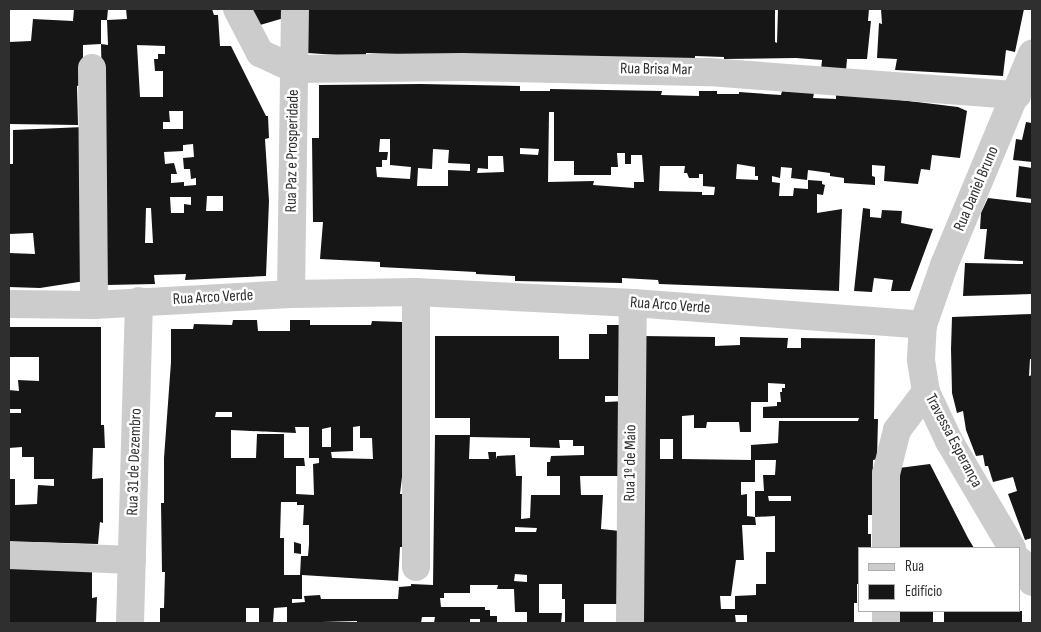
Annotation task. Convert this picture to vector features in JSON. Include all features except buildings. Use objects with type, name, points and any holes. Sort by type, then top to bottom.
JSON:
[{"type":"street","points":[[237,9],[260,53],[294,68]]},
{"type":"street","name":"Rua Paz e Prosperidade","points":[[291,294],[294,9]]},
{"type":"street","name":"Rua Daniel Bruno","points":[[923,325],[944,265],[1017,95],[1032,54]]},
{"type":"street","name":"Rua Brisa Mar","points":[[294,68],[462,67],[709,72],[1017,95]]},
{"type":"street","points":[[92,68],[94,305]]},
{"type":"street","points":[[416,292],[416,567]]},
{"type":"street","name":"Rua Arco Verde","points":[[9,304],[94,305],[291,294],[416,292],[633,303],[923,325]]},
{"type":"street","name":"Rua 31 de Dezembro","points":[[130,623],[139,301]]},
{"type":"street","name":"Rua 1º de Maio","points":[[630,623],[633,303]]},
{"type":"street","name":"Travessa Esperança","points":[[923,325],[920,359],[926,392],[949,441],[1011,547]]},
{"type":"street","points":[[886,547],[886,474],[897,430],[926,392]]},
{"type":"street","points":[[9,555],[132,560]]},
{"type":"street","points":[[1021,562],[1032,582]]}]
